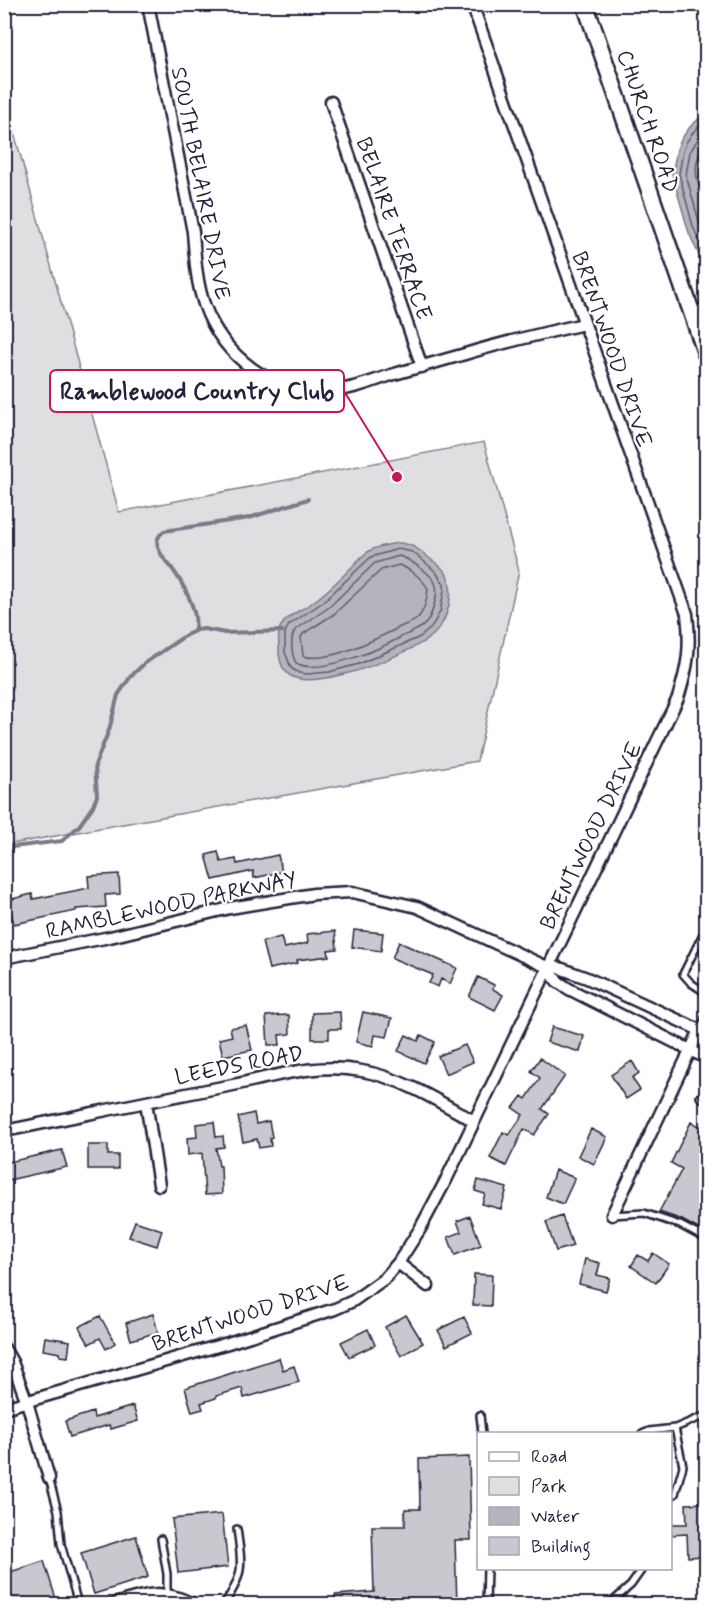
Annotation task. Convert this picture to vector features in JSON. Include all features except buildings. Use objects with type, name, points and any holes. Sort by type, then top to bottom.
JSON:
[{"type":"main road","name":"CHURCH ROAD","points":[[585,4],[706,354]]},
{"type":"street","name":"SOUTH BELAIRE DRIVE","points":[[148,4],[192,232],[200,287],[211,320],[229,348],[240,360],[267,378],[282,384],[314,391],[346,388],[466,353],[584,324]]},
{"type":"street","name":"BRENTWOOD DRIVE","points":[[4,1408],[228,1343],[335,1309],[368,1292],[384,1279],[398,1263],[430,1209],[678,698],[687,668],[690,639],[687,614],[472,4]]},
{"type":"street","name":"BELAIRE TERRACE","points":[[331,102],[422,367]]},
{"type":"street","name":"RAMBLEWOOD PARKWAY","points":[[4,958],[110,937],[230,908],[314,894],[352,892],[417,907],[547,967],[557,967],[595,981],[704,1031]]},
{"type":"street","name":"RAMBLEWOOD PARKWAY","points":[[547,967],[557,981],[569,989],[706,1058]]},
{"type":"street","points":[[612,1215],[691,1050],[704,1031]]},
{"type":"street","name":"LEEDS ROAD","points":[[4,1131],[277,1074],[328,1067],[360,1070],[397,1081],[474,1121]]},
{"type":"street","points":[[146,1102],[159,1185]]},
{"type":"street","points":[[398,1263],[428,1286]]},
{"type":"street","points":[[4,1348],[12,1362],[27,1402],[49,1478]]},
{"type":"street","points":[[114,1605],[153,1593],[173,1595],[193,1605]]},
{"type":"lane","points":[[693,316],[706,302]]},
{"type":"lane","points":[[706,928],[683,974],[691,983],[706,993]]},
{"type":"lane","points":[[704,1031],[706,1016]]},
{"type":"lane","points":[[700,1097],[706,1100]]},
{"type":"lane","points":[[612,1215],[644,1213],[680,1226],[706,1239]]},
{"type":"lane","points":[[480,1415],[482,1432]]},
{"type":"lane","points":[[647,1432],[675,1428],[706,1415]]},
{"type":"lane","points":[[672,1495],[675,1494],[683,1466],[675,1428]]},
{"type":"lane","points":[[49,1478],[58,1511],[62,1544],[78,1605]]},
{"type":"lane","points":[[224,1605],[233,1591],[242,1567],[237,1529]]},
{"type":"lane","points":[[161,1539],[167,1574],[167,1594]]},
{"type":"lane","points":[[486,1605],[487,1570]]},
{"type":"lane","points":[[609,1605],[631,1585],[642,1570]]},
{"type":"green space","points":[[4,96],[119,512],[484,442],[519,571],[477,761],[5,845]]},
{"type":"water","points":[[706,112],[706,271],[689,233],[672,174],[677,149],[682,138]]},
{"type":"water","points":[[397,543],[418,549],[446,573],[449,580],[450,596],[447,613],[435,633],[407,650],[349,673],[304,680],[286,672],[281,662],[279,640],[280,628],[284,622],[323,594],[368,552]]},
{"type":"waterway","points":[[194,631],[193,607],[180,581],[159,550],[157,542],[160,535],[164,531],[249,518],[308,499]]},
{"type":"waterway","points":[[4,848],[62,841],[79,826],[97,796],[95,765],[109,730],[118,695],[131,676],[145,663],[197,630],[225,633],[282,631]]},
{"type":"place","name":"Ramblewood Country Club","points":[[397,477]]}]
